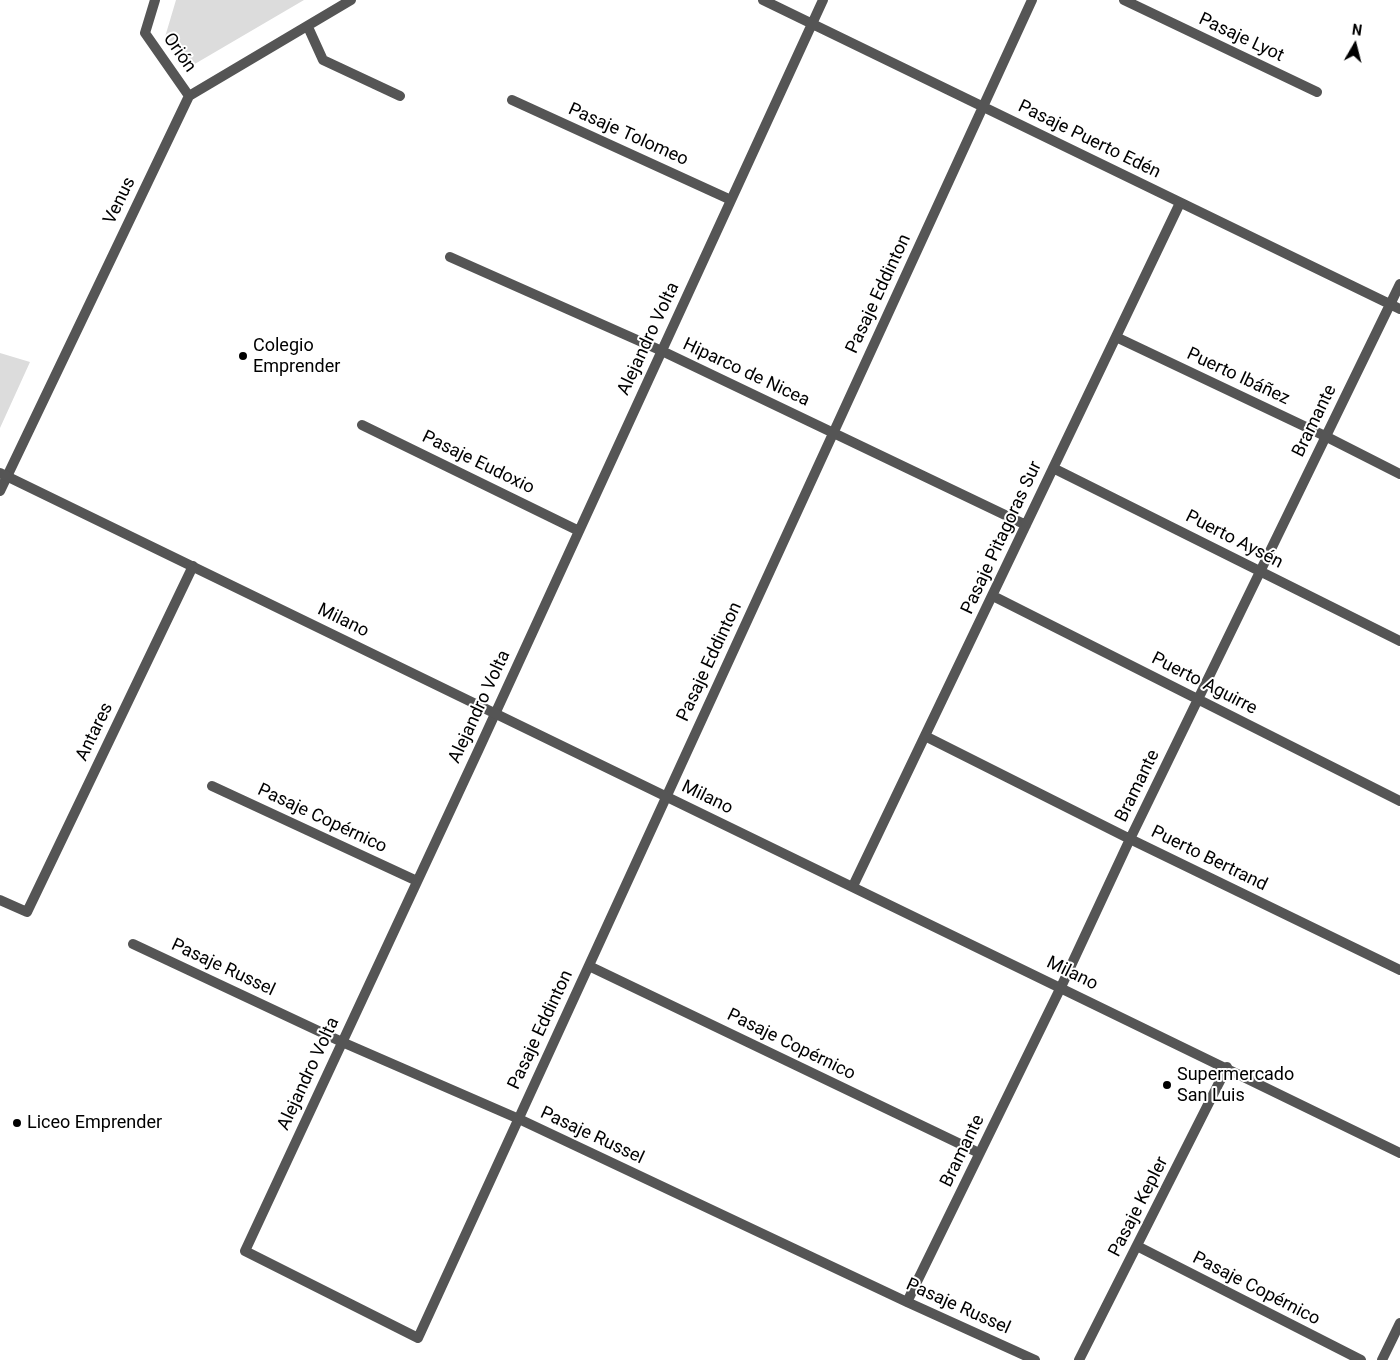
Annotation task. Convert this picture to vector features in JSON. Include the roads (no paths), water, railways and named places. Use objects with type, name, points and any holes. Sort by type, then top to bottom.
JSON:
[{"type":"street","name":"Orión","points":[[155,0],[145,33],[189,96]]},
{"type":"street","points":[[189,96],[351,0]]},
{"type":"street","name":"Pasaje Puerto Edén","points":[[763,0],[1400,309]]},
{"type":"street","name":"Alejandro Volta","points":[[418,1338],[245,1251],[496,713],[823,0]]},
{"type":"street","name":"Pasaje Eddinton","points":[[418,1338],[1032,0]]},
{"type":"street","name":"Pasaje Lyot","points":[[1124,0],[1317,92]]},
{"type":"street","points":[[308,27],[322,60],[400,96]]},
{"type":"street","name":"Venus","points":[[0,491],[3,474],[189,96]]},
{"type":"street","name":"Pasaje Tolomeo","points":[[512,100],[731,200]]},
{"type":"street","name":"Pasaje Pitagoras Sur","points":[[853,886],[1180,203]]},
{"type":"street","name":"Hiparco de Nicea","points":[[450,257],[662,352],[1026,524]]},
{"type":"street","name":"Bramante","points":[[907,1302],[1400,284]]},
{"type":"street","name":"Puerto Ibáñez","points":[[1116,337],[1325,436],[1400,474]]},
{"type":"street","name":"Pasaje Eudoxio","points":[[362,425],[579,530]]},
{"type":"street","name":"Puerto Aysén","points":[[1053,468],[1400,641]]},
{"type":"street","name":"Milano","points":[[3,474],[1227,1067],[1400,1153]]},
{"type":"street","name":"Antares","points":[[0,900],[27,912],[193,566]]},
{"type":"street","name":"Puerto Aguirre","points":[[993,596],[1400,801]]},
{"type":"street","name":"Puerto Bertrand","points":[[925,736],[1130,839],[1400,970]]},
{"type":"street","name":"Pasaje Copérnico","points":[[212,786],[417,881]]},
{"type":"street","name":"Pasaje Russel","points":[[133,944],[342,1042],[519,1119],[907,1302],[1035,1360]]},
{"type":"street","name":"Pasaje Copérnico","points":[[589,966],[979,1153]]},
{"type":"street","name":"Pasaje Kepler","points":[[1079,1360],[1227,1067]]},
{"type":"street","name":"Pasaje Copérnico","points":[[1137,1246],[1361,1360]]},
{"type":"street","points":[[1382,1360],[1400,1323]]},
{"type":"place","name":"Colegio Emprender","points":[[243,356]]},
{"type":"place","name":"Supermercado San Luis","points":[[1167,1085]]},
{"type":"place","name":"Liceo Emprender","points":[[17,1123]]}]
